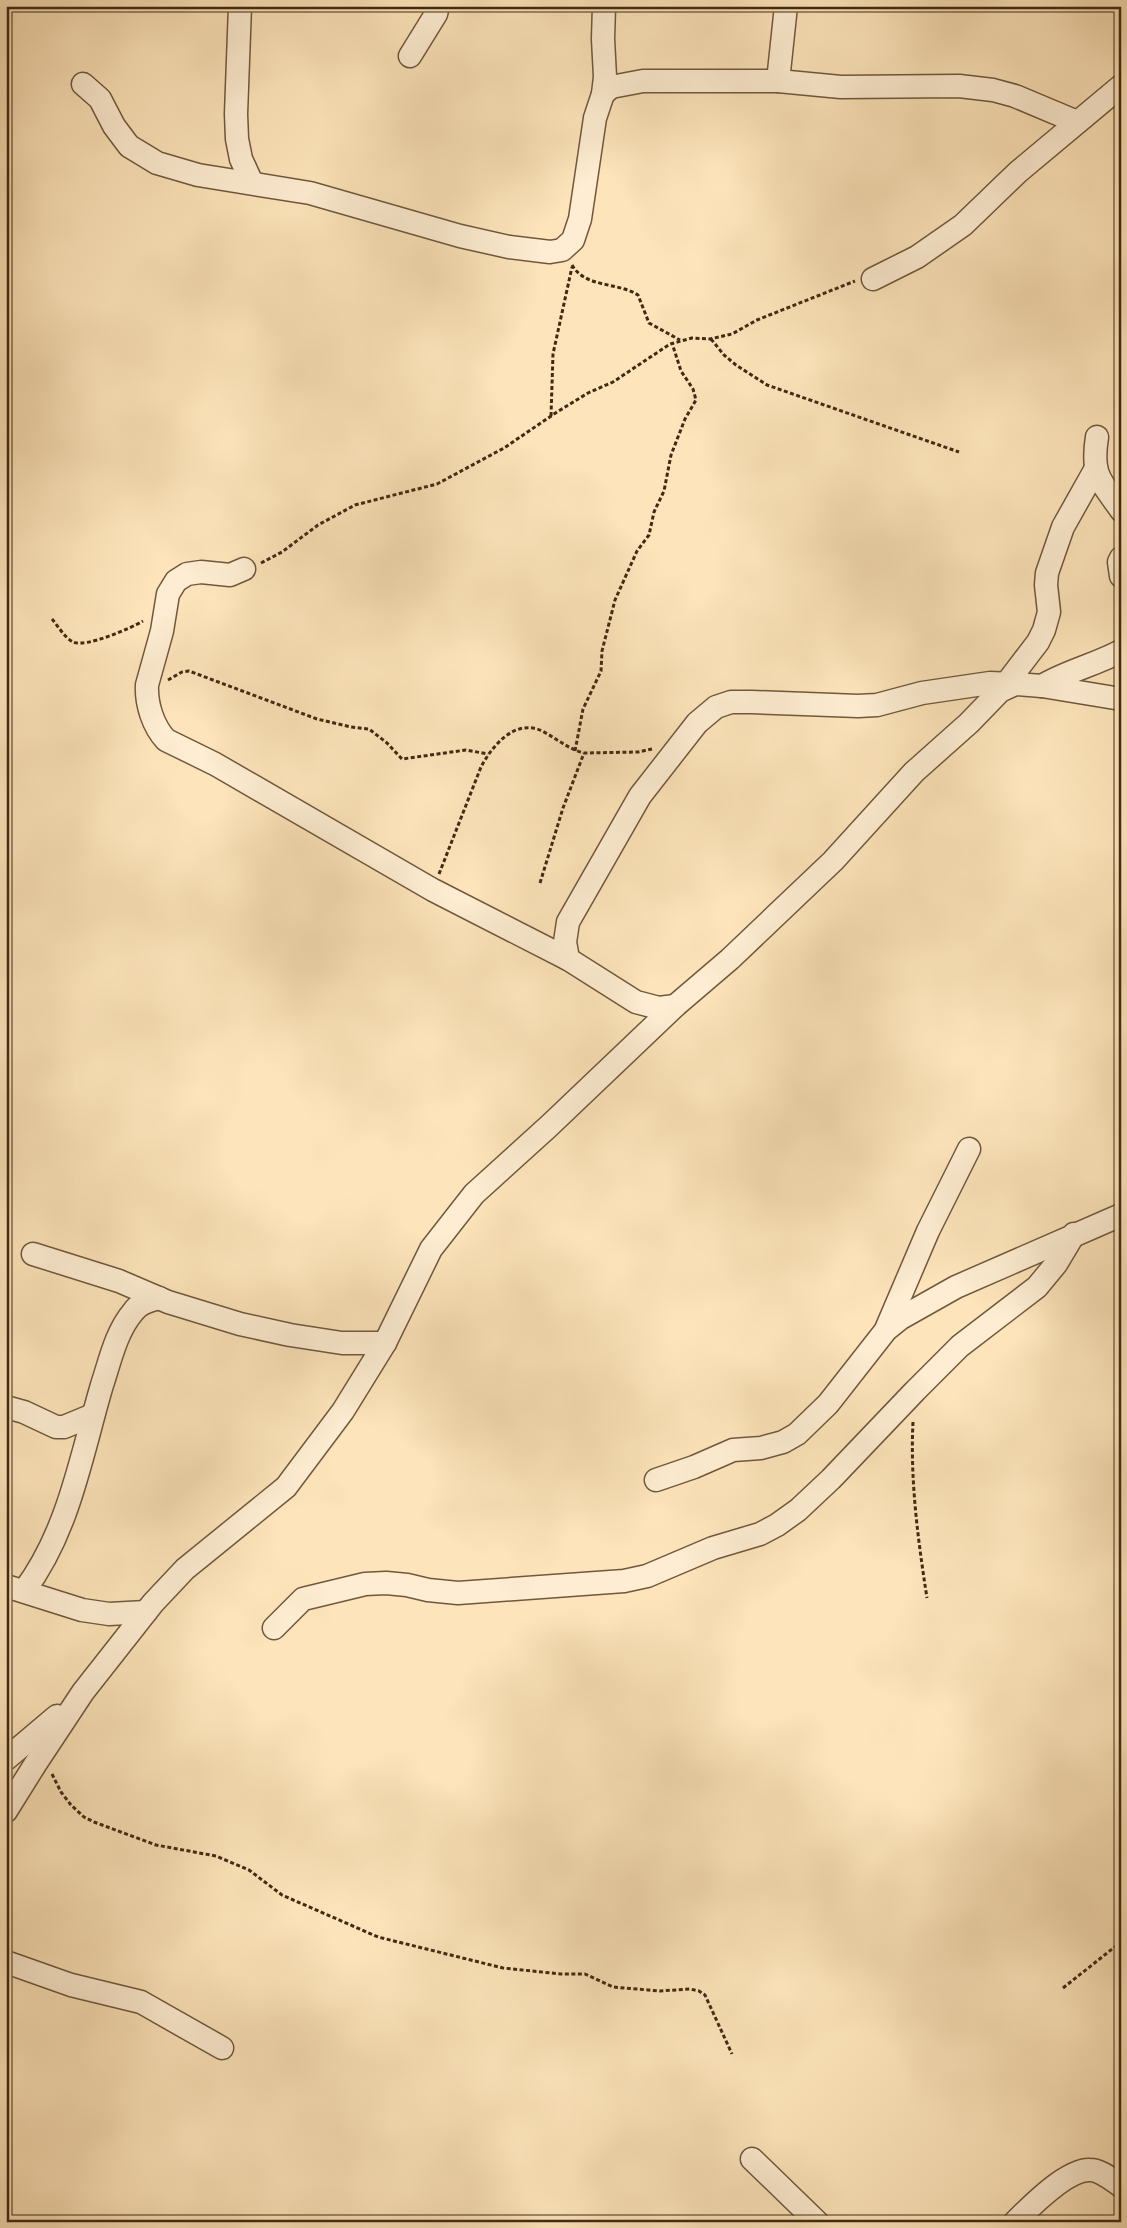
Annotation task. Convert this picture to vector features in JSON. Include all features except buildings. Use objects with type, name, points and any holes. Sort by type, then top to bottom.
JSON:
[{"type":"street","points":[[240,6],[236,114],[241,159],[252,183]]},
{"type":"street","points":[[410,56],[436,14],[438,6]]},
{"type":"street","points":[[83,84],[100,99],[114,126],[129,146],[140,154],[172,169],[310,193],[460,236],[509,247],[550,252],[562,250],[573,240],[580,220],[595,118],[603,94],[605,77],[604,6]]},
{"type":"street","points":[[778,81],[786,6]]},
{"type":"street","points":[[603,94],[611,87],[643,81],[726,83],[778,81],[841,87],[959,86],[993,90],[1015,96],[1077,122]]},
{"type":"street","points":[[873,279],[916,257],[963,225],[1018,172],[1121,86]]},
{"type":"street","points":[[209,176],[239,148]]},
{"type":"street","points":[[1097,437],[1094,457],[1095,470],[1098,479],[1121,510]]},
{"type":"street","points":[[6,1812],[42,1753],[83,1692],[146,1612],[185,1569],[286,1487],[343,1411],[385,1343],[431,1250],[474,1194],[550,1126],[675,1006],[730,959],[833,860],[914,772],[969,723],[1000,691],[1011,684],[1044,630],[1050,612],[1046,585],[1048,573],[1063,527],[1095,470]]},
{"type":"street","points":[[1121,558],[1119,562],[1121,576]]},
{"type":"street","points":[[244,569],[230,575],[201,572],[186,574],[176,581],[168,594],[162,631],[147,685],[151,713],[160,734],[166,740],[215,764],[433,890],[559,954],[636,1002],[659,1008],[675,1006]]},
{"type":"street","points":[[1042,686],[1057,677],[1096,663],[1121,651]]},
{"type":"street","points":[[559,954],[568,922],[640,796],[697,723],[716,707],[731,702],[868,705],[922,693],[990,683],[1042,686],[1121,699]]},
{"type":"street","points":[[886,1330],[928,1231],[969,1149]]},
{"type":"street","points":[[656,1480],[694,1468],[733,1450],[761,1448],[783,1442],[797,1434],[828,1404],[886,1330],[901,1318],[956,1287],[1121,1215]]},
{"type":"street","points":[[274,1628],[303,1599],[365,1584],[393,1583],[428,1590],[458,1592],[624,1581],[647,1576],[713,1548],[760,1534],[778,1525],[798,1510],[831,1479],[960,1346],[1038,1287],[1056,1264],[1074,1234]]},
{"type":"street","points":[[33,1254],[119,1281],[159,1298],[240,1324],[290,1336],[342,1343],[385,1343]]},
{"type":"street","points":[[146,1612],[109,1614],[82,1610],[15,1588],[47,1558],[79,1474],[93,1415],[120,1331],[133,1311],[141,1304],[159,1298]]},
{"type":"street","points":[[6,1407],[24,1412],[56,1427],[64,1427],[93,1415]]},
{"type":"street","points":[[8,1757],[83,1692]]},
{"type":"street","points":[[6,1962],[71,1985],[141,2002],[222,2048]]},
{"type":"street","points":[[752,2159],[817,2222]]},
{"type":"street","points":[[1020,2221],[1055,2185],[1074,2174],[1090,2170],[1108,2176],[1121,2186]]},
{"type":"path","points":[[551,417],[553,354],[572,266],[570,243]]},
{"type":"path","points":[[572,266],[588,279],[635,293],[640,297],[649,323],[680,340]]},
{"type":"path","points":[[244,569],[264,562],[318,525],[355,505],[437,484],[504,448],[588,393],[613,382],[672,343],[692,338],[710,339],[732,334],[757,320],[821,296],[844,284],[873,279]]},
{"type":"path","points":[[710,339],[736,365],[767,385],[959,452]]},
{"type":"path","points":[[575,751],[583,709],[601,671],[602,651],[615,600],[637,551],[649,535],[654,512],[664,491],[672,455],[686,419],[696,400],[693,389],[681,371],[672,343]]},
{"type":"path","points":[[52,619],[70,640],[79,644],[134,626],[165,610]]},
{"type":"path","points":[[147,694],[174,676],[190,671],[317,719],[369,729],[387,743],[402,759],[466,750],[488,754]]},
{"type":"path","points":[[433,890],[458,823],[488,754],[506,735],[529,728],[540,730],[575,751],[584,753],[638,752],[684,740]]},
{"type":"path","points":[[540,883],[560,816],[584,753]]},
{"type":"path","points":[[915,1391],[911,1458],[920,1550],[927,1598]]},
{"type":"path","points":[[42,1753],[61,1792],[84,1817],[156,1845],[216,1856],[249,1870],[282,1895],[378,1937],[503,1968],[561,1974],[585,1974],[613,1987],[660,1991],[690,1989],[699,1991],[705,1995],[732,2054]]},
{"type":"path","points":[[1063,1988],[1121,1942]]}]
